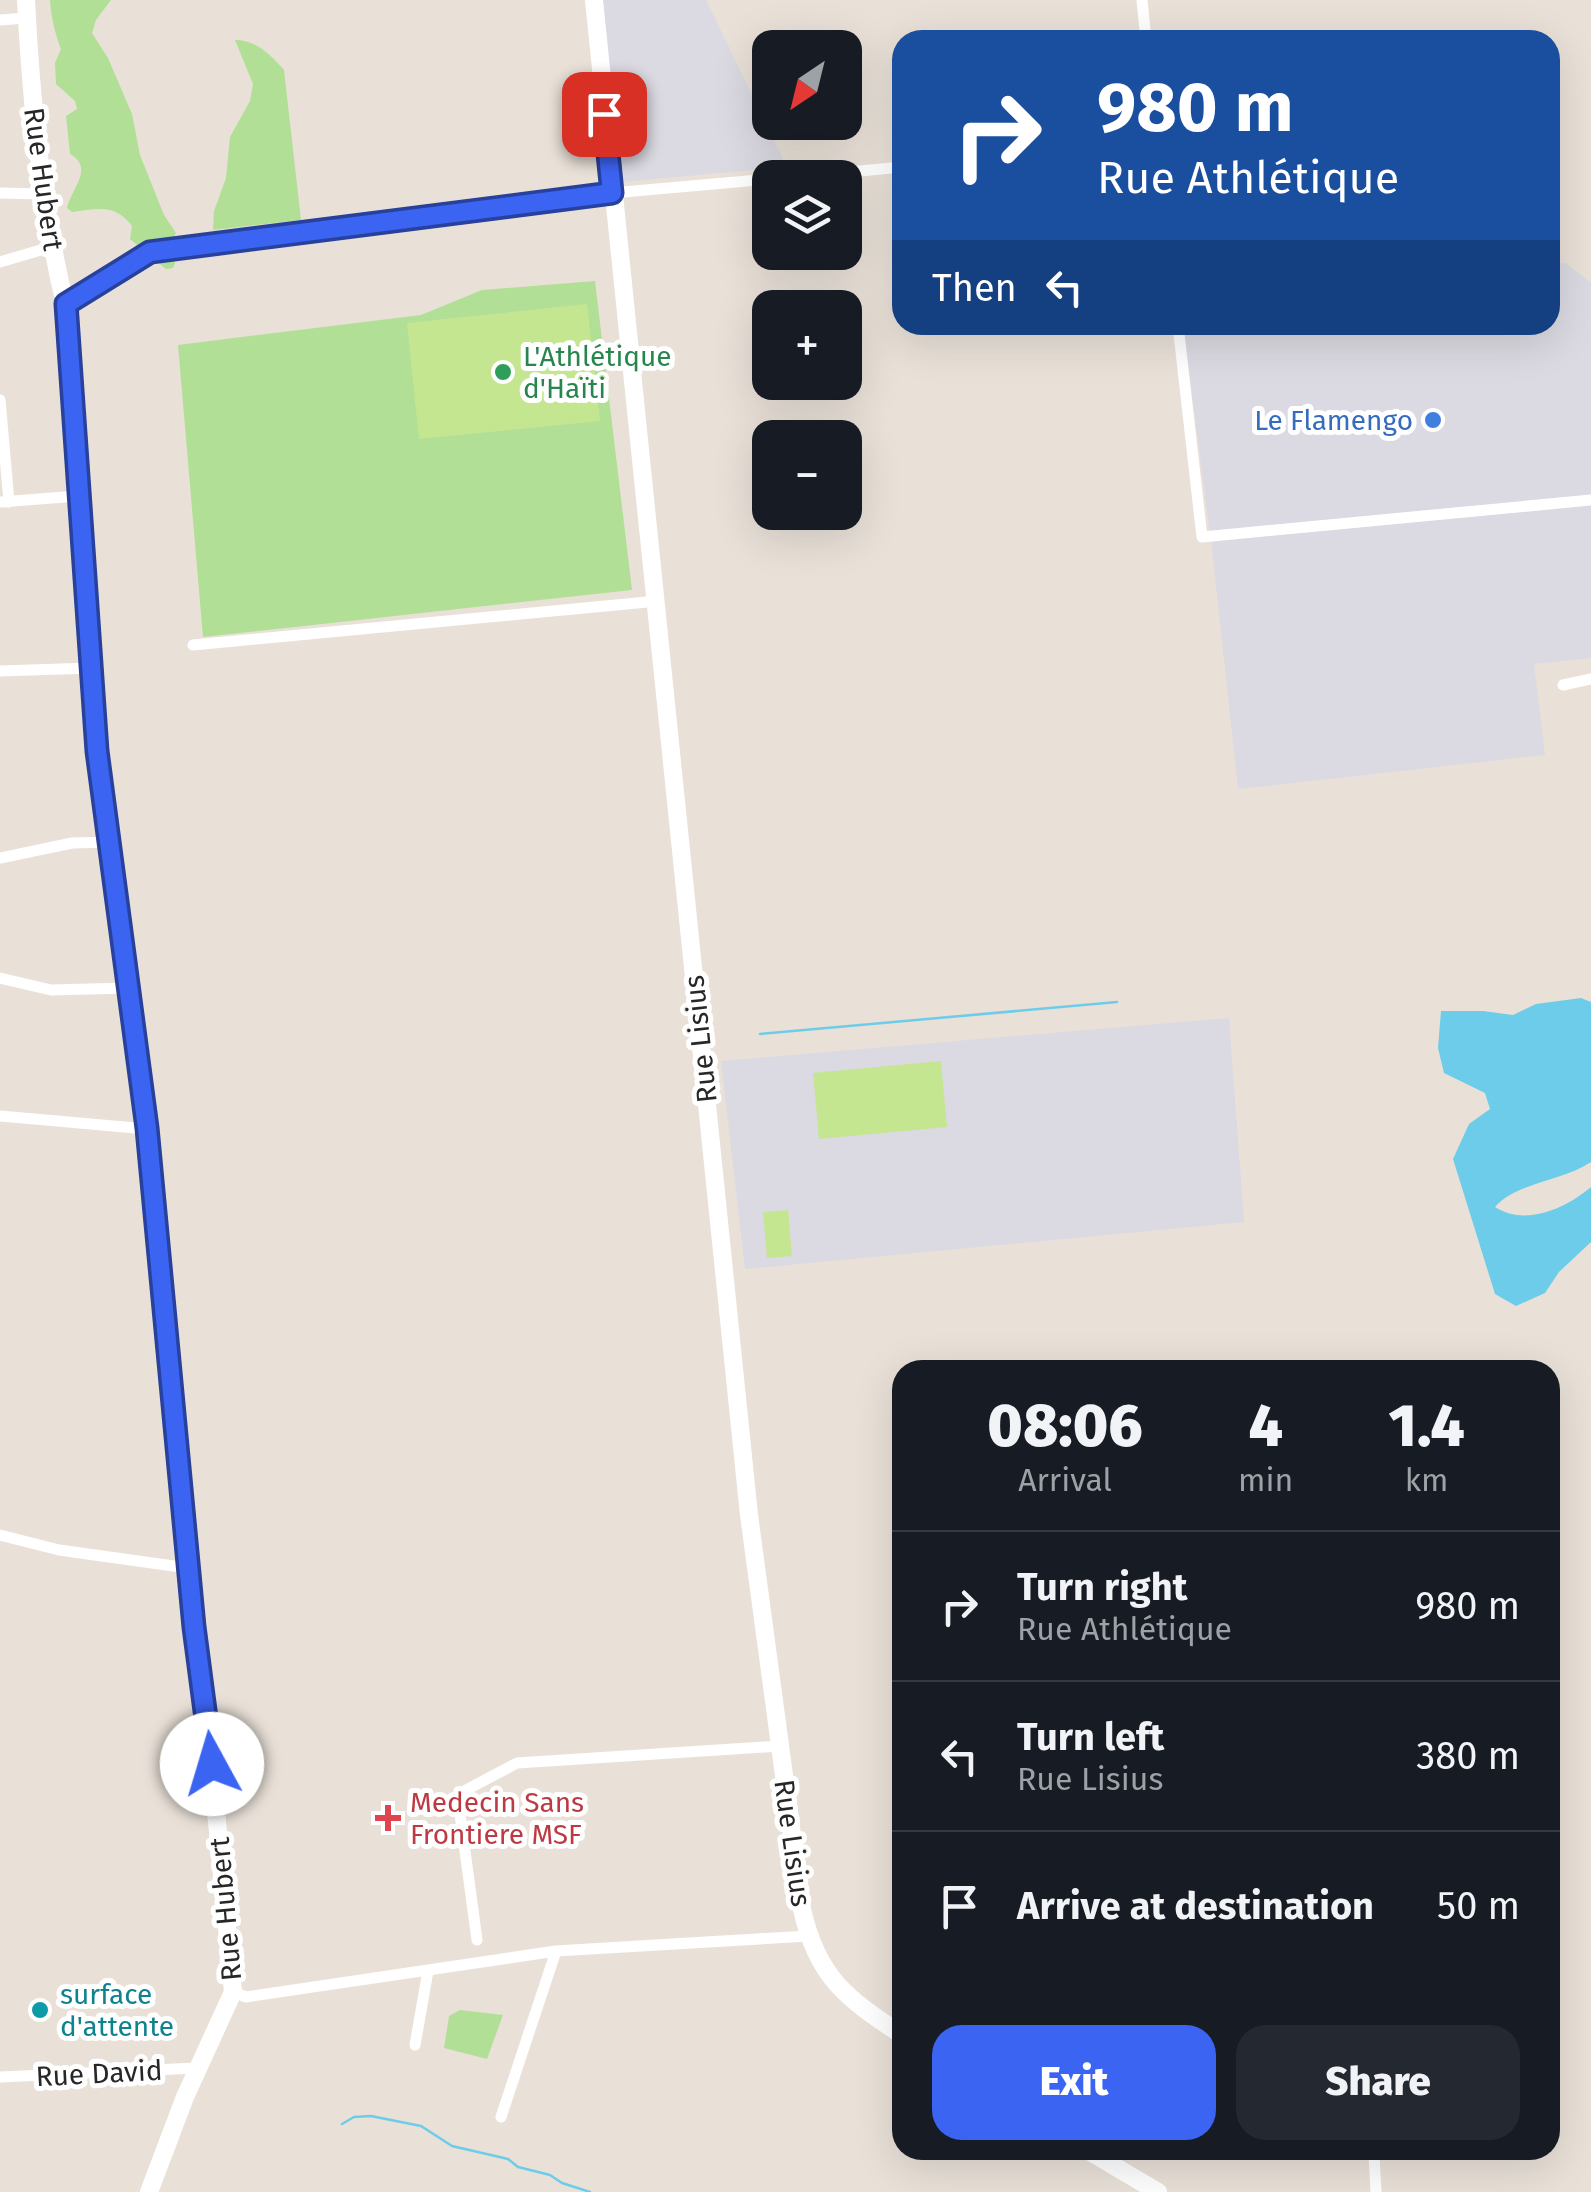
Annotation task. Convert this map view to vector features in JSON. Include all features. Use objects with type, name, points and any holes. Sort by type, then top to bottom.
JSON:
[{"type":"street","name":"Rue Lisius","points":[[594,0],[749,1515],[780,1746],[794,1937],[860,2007],[892,2028]]},
{"type":"street","points":[[1142,0],[1145,30]]},
{"type":"street","points":[[0,20],[26,9]]},
{"type":"street","name":"Rue Hubert","points":[[26,9],[51,247],[66,304],[97,751],[147,1128],[188,1568],[234,1992],[197,2068],[150,2192]]},
{"type":"street","points":[[862,171],[892,168]]},
{"type":"street","points":[[66,304],[150,252],[612,193],[752,181]]},
{"type":"street","points":[[0,193],[44,194]]},
{"type":"street","points":[[0,262],[51,247]]},
{"type":"street","points":[[1179,335],[1202,537],[1591,500]]},
{"type":"street","points":[[0,400],[5,502],[78,496]]},
{"type":"street","points":[[193,645],[658,601]]},
{"type":"street","points":[[0,671],[92,668]]},
{"type":"street","points":[[1563,685],[1591,679]]},
{"type":"street","points":[[0,858],[72,842],[109,842]]},
{"type":"street","points":[[0,978],[51,990],[130,988]]},
{"type":"street","points":[[0,1116],[147,1128]]},
{"type":"street","points":[[0,1535],[59,1550],[188,1568]]},
{"type":"street","points":[[476,1940],[460,1814],[462,1796],[471,1786],[516,1763],[780,1746]]},
{"type":"street","points":[[234,1992],[246,1997],[556,1951],[794,1937]]},
{"type":"street","points":[[500,2117],[556,1951]]},
{"type":"street","points":[[415,2045],[428,1971]]},
{"type":"street","name":"Rue David","points":[[0,2077],[197,2068]]},
{"type":"street","points":[[1104,2160],[1158,2192]]},
{"type":"street","points":[[1374,2160],[1376,2192]]},
{"type":"shaded area","points":[[602,0],[706,0],[752,95],[752,140],[774,140],[784,160],[752,160],[752,170],[622,182]]},
{"type":"shaded area","points":[[1560,263],[1566,263],[1591,283],[1591,658],[1534,664],[1545,755],[1238,789],[1184,335],[1560,335]]},
{"type":"shaded area","points":[[1229,1018],[1244,1222],[745,1269],[721,1061]]},
{"type":"green space","points":[[50,0],[111,0],[96,20],[92,33],[108,58],[132,114],[140,155],[164,215],[176,233],[169,248],[173,268],[166,269],[130,239],[132,226],[119,214],[105,209],[72,212],[67,208],[81,172],[81,166],[70,154],[66,116],[77,109],[75,101],[56,84],[55,63],[61,49]]},
{"type":"green space","points":[[235,40],[256,45],[284,70],[301,220],[213,230],[214,211],[226,178],[230,137],[250,101],[253,84]]},
{"type":"green space","points":[[595,281],[632,590],[203,637],[178,345],[421,315],[482,290]]},
{"type":"green space","name":"L'Athlétique d'Haïti","points":[[587,304],[600,421],[419,439],[407,323]]},
{"type":"green space","points":[[941,1061],[947,1127],[819,1139],[813,1073]]},
{"type":"green space","points":[[788,1210],[792,1256],[767,1258],[763,1212]]},
{"type":"green space","points":[[460,2010],[503,2015],[487,2059],[444,2048],[449,2016]]},
{"type":"water","points":[[1581,998],[1591,1002],[1591,1162],[1515,1192],[1495,1207],[1507,1213],[1532,1215],[1558,1208],[1591,1187],[1591,1242],[1559,1272],[1545,1293],[1516,1306],[1495,1294],[1453,1159],[1469,1124],[1490,1109],[1485,1093],[1444,1073],[1438,1048],[1441,1011],[1513,1015],[1536,1004]]},
{"type":"waterway","points":[[760,1034],[1117,1002]]},
{"type":"waterway","points":[[342,2124],[354,2117],[371,2116],[421,2126],[452,2146],[508,2159],[518,2167],[590,2192]]},
{"type":"place","name":"L'Athlétique d'Haïti","points":[[503,372]]},
{"type":"place","name":"Le Flamengo","points":[[1433,420]]},
{"type":"place","name":"Medecin Sans Frontiere MSF","points":[[388,1818]]},
{"type":"place","name":"surface d'attente","points":[[40,2010]]},
{"type":"route","points":[[212,1764],[194,1627],[147,1128],[97,751],[66,304],[150,252],[612,193],[604,114]]}]
